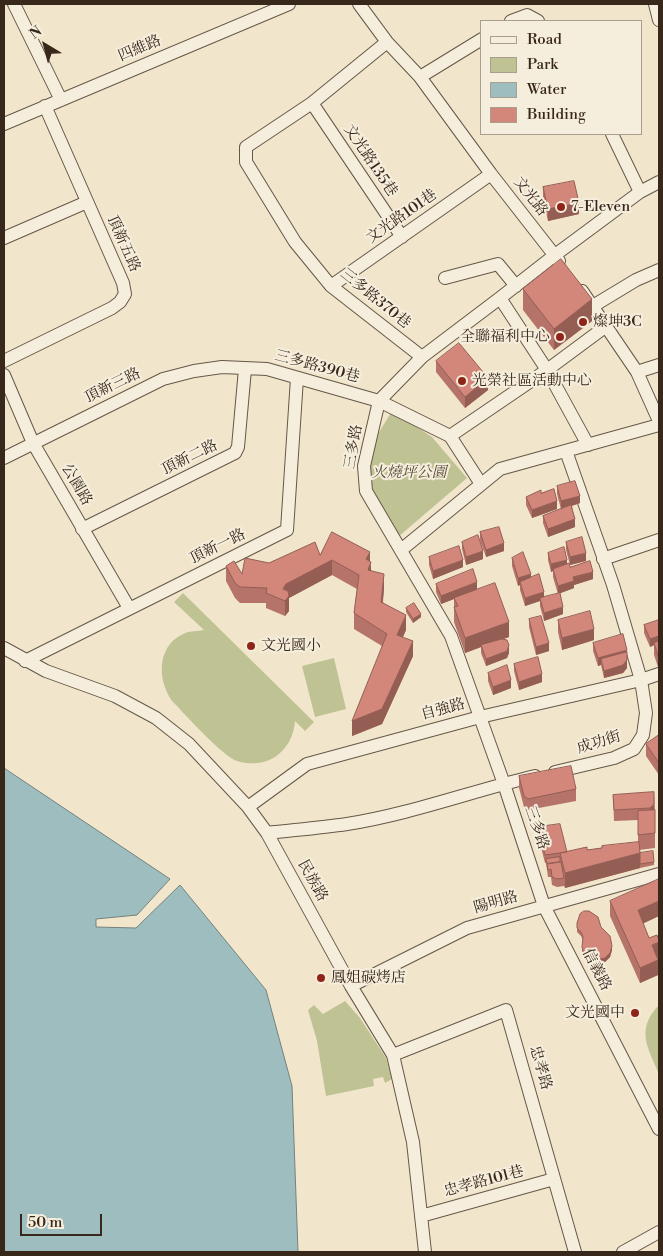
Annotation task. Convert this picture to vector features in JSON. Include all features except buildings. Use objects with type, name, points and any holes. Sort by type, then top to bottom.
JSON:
[{"type":"street","points":[[14,4],[61,100]]},
{"type":"street","name":"四維路","points":[[4,124],[289,4]]},
{"type":"street","name":"文光路","points":[[359,4],[387,42],[420,77],[491,174],[566,270]]},
{"type":"street","points":[[655,4],[659,20]]},
{"type":"street","points":[[514,20],[526,15],[536,20]]},
{"type":"street","points":[[420,77],[480,40]]},
{"type":"street","points":[[312,104],[387,42]]},
{"type":"street","name":"三多路370巷","points":[[312,104],[246,147],[246,162],[295,242],[331,286],[422,357]]},
{"type":"street","name":"文光路135巷","points":[[312,104],[402,237]]},
{"type":"street","name":"頂新五路","points":[[4,360],[112,308],[120,302],[125,294],[123,283],[45,106]]},
{"type":"street","points":[[612,135],[640,192]]},
{"type":"street","name":"文光路101巷","points":[[331,286],[491,174]]},
{"type":"street","points":[[379,401],[422,357],[640,192],[659,182]]},
{"type":"street","points":[[4,238],[87,202]]},
{"type":"street","points":[[445,278],[498,264],[516,286]]},
{"type":"street","points":[[593,306],[636,280],[659,270]]},
{"type":"street","points":[[401,550],[500,469],[659,423],[637,372],[577,284]]},
{"type":"street","points":[[500,298],[547,370],[588,445]]},
{"type":"street","points":[[481,484],[450,436],[547,370],[605,327]]},
{"type":"street","points":[[637,372],[659,365]]},
{"type":"street","name":"頂新三路","points":[[4,458],[163,379],[222,366],[245,369]]},
{"type":"street","name":"三多路390巷","points":[[245,369],[267,369],[379,401],[450,436]]},
{"type":"street","name":"頂新二路","points":[[82,528],[235,453],[238,447],[245,369]]},
{"type":"street","name":"公園路","points":[[4,375],[33,443],[129,608]]},
{"type":"street","name":"頂新一路","points":[[25,661],[287,530],[297,378]]},
{"type":"street","name":"三多路","points":[[379,401],[364,466],[366,491],[451,636],[504,784],[544,906]]},
{"type":"street","name":"成功街","points":[[267,833],[347,824],[424,807],[504,784],[614,758],[634,749],[642,735],[646,713],[641,680],[566,450]]},
{"type":"street","points":[[603,559],[659,540]]},
{"type":"street","name":"民族路","points":[[4,648],[46,671],[115,696],[156,718],[189,744],[248,807],[267,833],[351,986],[393,1056],[413,1142],[425,1252]]},
{"type":"street","name":"自強路","points":[[248,807],[307,764],[480,717],[641,680],[659,674]]},
{"type":"street","name":"陽明路","points":[[351,986],[467,928],[659,874]]},
{"type":"street","name":"信義路","points":[[544,906],[659,1129]]},
{"type":"street","name":"忠孝路","points":[[393,1056],[506,1010],[575,1252]]},
{"type":"street","name":"忠孝路101巷","points":[[422,1216],[554,1179]]},
{"type":"street","points":[[623,1252],[659,1232]]},
{"type":"green space","name":"火燒坪公園","points":[[392,411],[432,437],[467,478],[398,537],[372,493],[368,456],[378,434]]},
{"type":"green space","points":[[183,593],[314,722],[305,731],[295,721],[291,737],[286,746],[275,757],[251,763],[230,758],[172,701],[163,682],[162,662],[165,652],[178,637],[188,632],[204,630],[174,602]]},
{"type":"green space","points":[[334,658],[346,709],[315,717],[302,666]]},
{"type":"green space","points":[[345,1001],[360,1018],[386,1058],[392,1079],[385,1083],[383,1077],[373,1079],[374,1086],[326,1096],[317,1041],[308,1010],[314,1005],[323,1014]]},
{"type":"green space","points":[[659,1005],[659,1074],[648,1047],[646,1031],[647,1023]]},
{"type":"water","points":[[4,768],[170,879],[137,915],[96,919],[96,927],[136,928],[180,885],[266,990],[292,1086],[298,1252],[4,1252]]},
{"type":"place","name":"7-Eleven","points":[[561,207]]},
{"type":"place","name":"燦坤3C","points":[[583,322]]},
{"type":"place","name":"全聯福利中心","points":[[560,337]]},
{"type":"place","name":"光榮社區活動中心","points":[[462,381]]},
{"type":"place","name":"文光國小","points":[[251,646]]},
{"type":"place","name":"鳳姐碳烤店","points":[[321,978]]},
{"type":"place","name":"文光國中","points":[[635,1013]]}]
